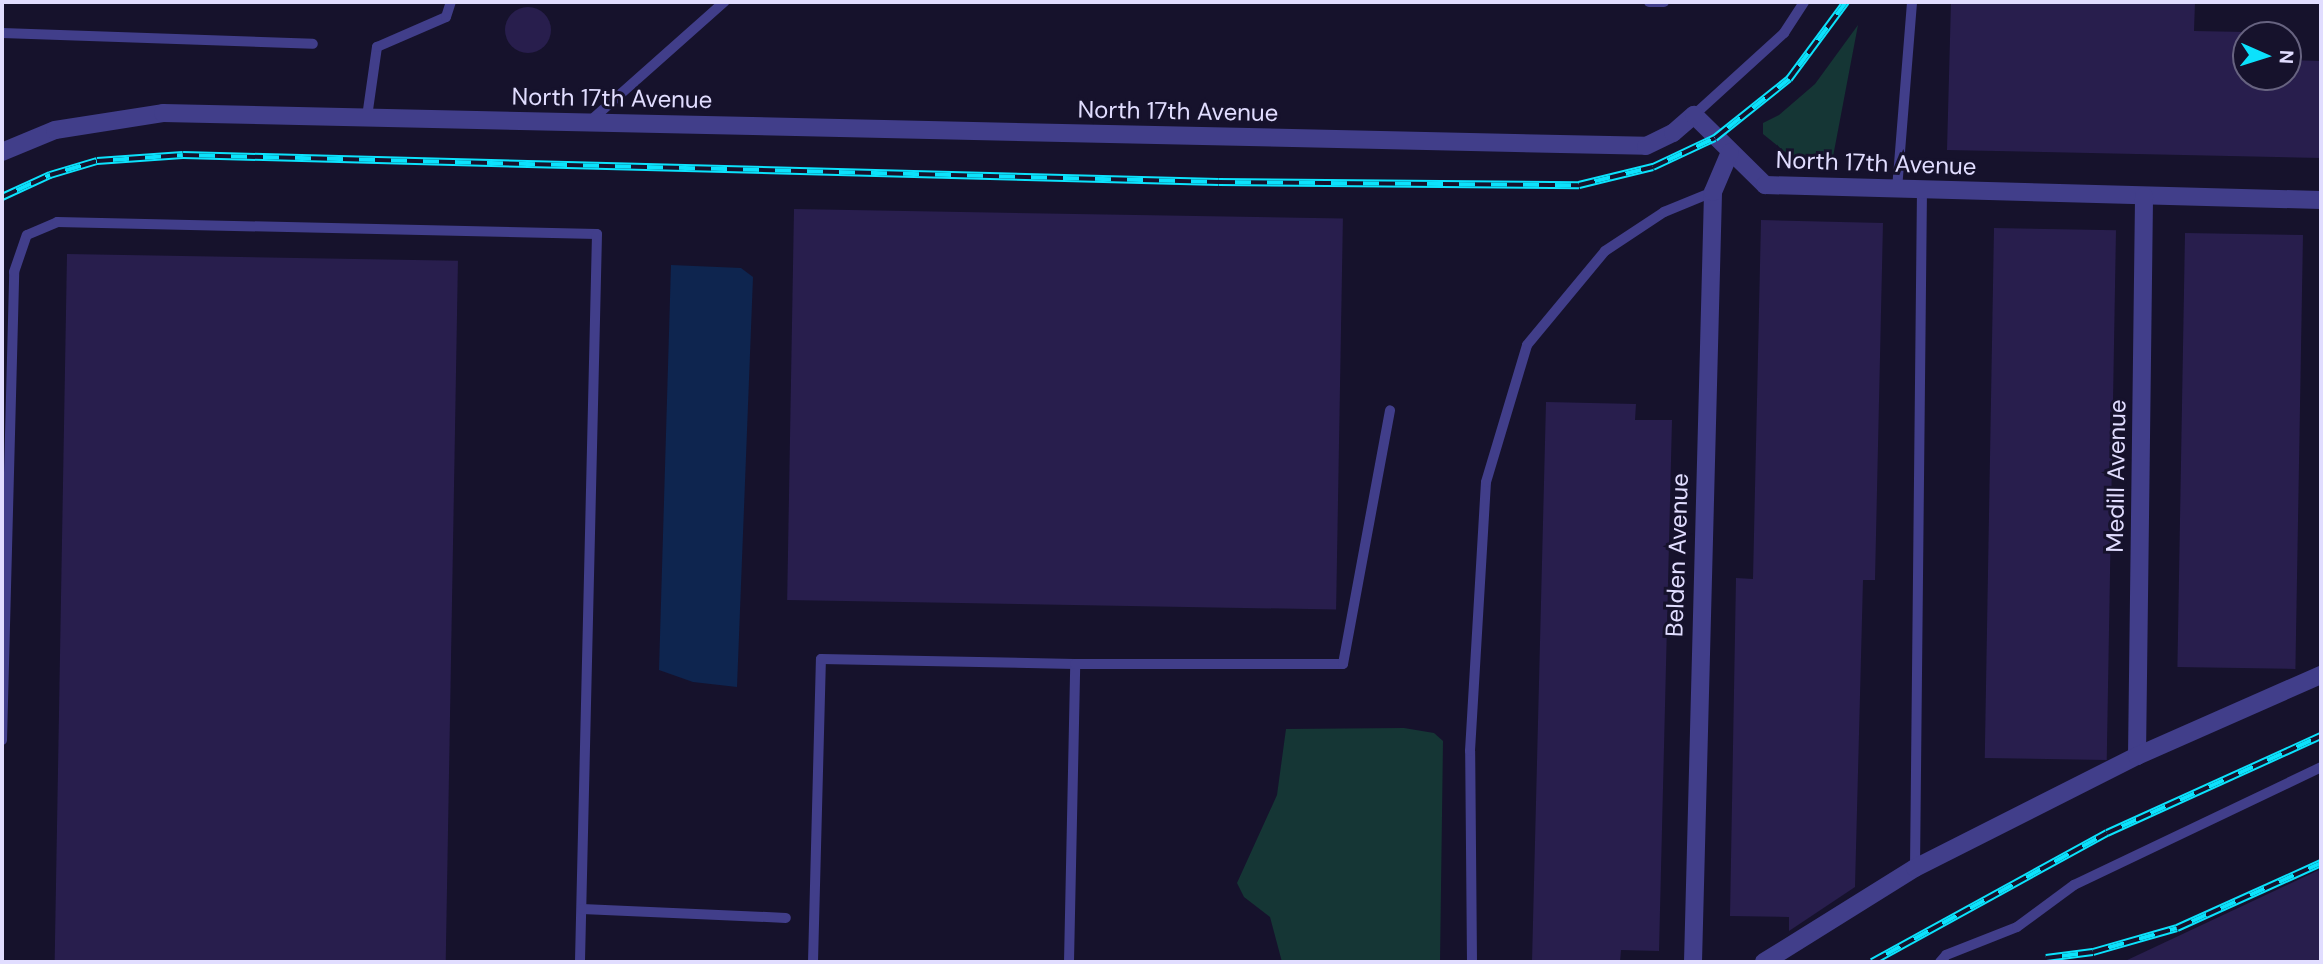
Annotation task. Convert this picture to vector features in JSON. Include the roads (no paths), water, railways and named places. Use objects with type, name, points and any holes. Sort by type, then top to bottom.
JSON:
[{"type":"street","name":"North 17th Avenue","points":[[2,152],[55,130],[163,113],[1646,146],[1673,134],[1694,115],[1765,185],[2321,200]]},
{"type":"street","name":"Belden Avenue","points":[[1693,962],[1713,192],[1730,152]]},
{"type":"street","name":"Medill Avenue","points":[[2137,756],[2144,195]]},
{"type":"street","points":[[1764,962],[1914,868],[2137,756],[2321,675]]},
{"type":"lane","points":[[367,117],[377,47],[446,17],[451,2]]},
{"type":"lane","points":[[589,122],[724,2]]},
{"type":"lane","points":[[1649,2],[1664,2]]},
{"type":"lane","points":[[1694,115],[1768,50],[1804,2]]},
{"type":"lane","points":[[1897,189],[1912,2]]},
{"type":"lane","points":[[2,33],[313,44]]},
{"type":"lane","points":[[1914,868],[1922,190]]},
{"type":"lane","points":[[1472,962],[1470,751],[1486,482],[1527,345],[1605,251],[1664,212],[1713,192]]},
{"type":"lane","points":[[2,740],[15,272],[27,235],[57,222],[597,234],[580,962]]},
{"type":"lane","points":[[813,962],[821,659],[1075,664],[1343,664],[1390,410]]},
{"type":"lane","points":[[1069,962],[1075,664]]},
{"type":"lane","points":[[1940,962],[1946,955],[2017,927],[2074,885],[2321,767]]},
{"type":"lane","points":[[582,909],[786,918]]},
{"type":"water","points":[[671,265],[741,268],[753,277],[737,687],[693,682],[659,670]]},
{"type":"railway","points":[[2,197],[50,175],[97,161],[183,155],[1219,182],[1579,185],[1653,167],[1715,138],[1789,79],[1846,2]]},
{"type":"railway","points":[[1872,962],[2107,833],[2321,736]]},
{"type":"railway","points":[[2046,958],[2093,952],[2177,928],[2321,863]]}]
